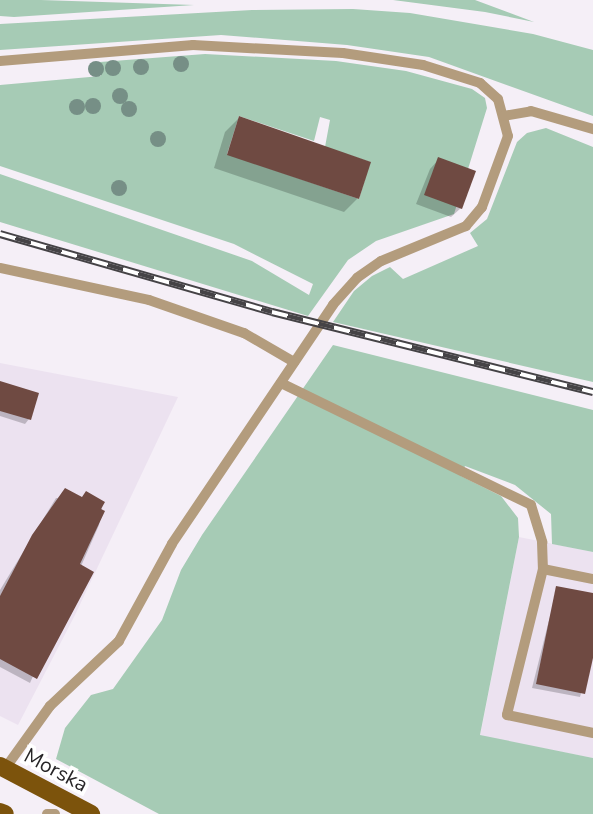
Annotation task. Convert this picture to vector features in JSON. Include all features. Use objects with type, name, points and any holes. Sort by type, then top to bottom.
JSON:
[{"type":"main road","name":"Morska","points":[[2,769],[91,814]]},
{"type":"main road","points":[[0,811],[5,814]]},
{"type":"lane","points":[[0,61],[194,44],[343,53],[423,65],[480,83],[498,99],[508,136],[502,157],[476,215],[466,226],[382,261],[357,278],[293,362],[172,544],[119,641],[50,706],[2,769]]},
{"type":"lane","points":[[504,116],[531,111],[593,129]]},
{"type":"lane","points":[[0,268],[149,300],[244,333],[293,362]]},
{"type":"lane","points":[[281,383],[531,505],[542,542],[543,569],[507,715],[593,733]]},
{"type":"lane","points":[[543,569],[593,579]]},
{"type":"lane","points":[[47,814],[55,814]]},
{"type":"shaded area","points":[[0,363],[178,397],[75,615],[18,725],[0,716]]},
{"type":"shaded area","points":[[519,537],[593,552],[593,758],[480,736]]},
{"type":"green space","points":[[0,0],[194,5],[14,17],[0,16]]},
{"type":"green space","points":[[393,0],[475,0],[534,22],[485,12]]},
{"type":"green space","points":[[353,9],[410,13],[533,34],[593,50],[593,116],[429,57],[347,45],[221,35],[0,50],[0,24],[252,10]]},
{"type":"green space","points":[[205,54],[336,61],[406,71],[472,89],[485,98],[487,108],[454,214],[376,241],[348,260],[308,316],[0,222],[0,174],[252,261],[309,295],[313,284],[234,244],[0,166],[0,85],[101,76],[100,62]],"holes":[[[239,116],[314,141],[320,117],[330,120],[325,147],[370,162],[359,199],[227,154]]]},
{"type":"green space","points":[[546,128],[593,147],[593,382],[333,322],[354,291],[372,276],[390,267],[403,279],[478,246],[470,233],[487,219],[517,142],[527,133]]},
{"type":"green space","points":[[333,345],[593,410],[593,552],[552,544],[551,514],[515,485],[465,466],[461,476],[501,496],[518,518],[519,537],[480,735],[593,758],[593,814],[159,814],[56,759],[65,728],[91,695],[113,689],[162,620],[181,570],[202,535]]},
{"type":"building","points":[[239,116],[371,162],[359,199],[227,155]]},
{"type":"building","points":[[438,157],[476,171],[462,209],[424,195]]},
{"type":"building","points":[[0,381],[39,393],[31,420],[0,411]]},
{"type":"building","points":[[65,488],[82,497],[86,491],[105,502],[101,509],[105,511],[80,564],[94,572],[37,679],[0,659],[0,596],[32,535]]},
{"type":"building","points":[[556,586],[593,593],[593,658],[585,694],[536,684]]},
{"type":"railway","points":[[0,234],[272,312],[593,392]]}]
